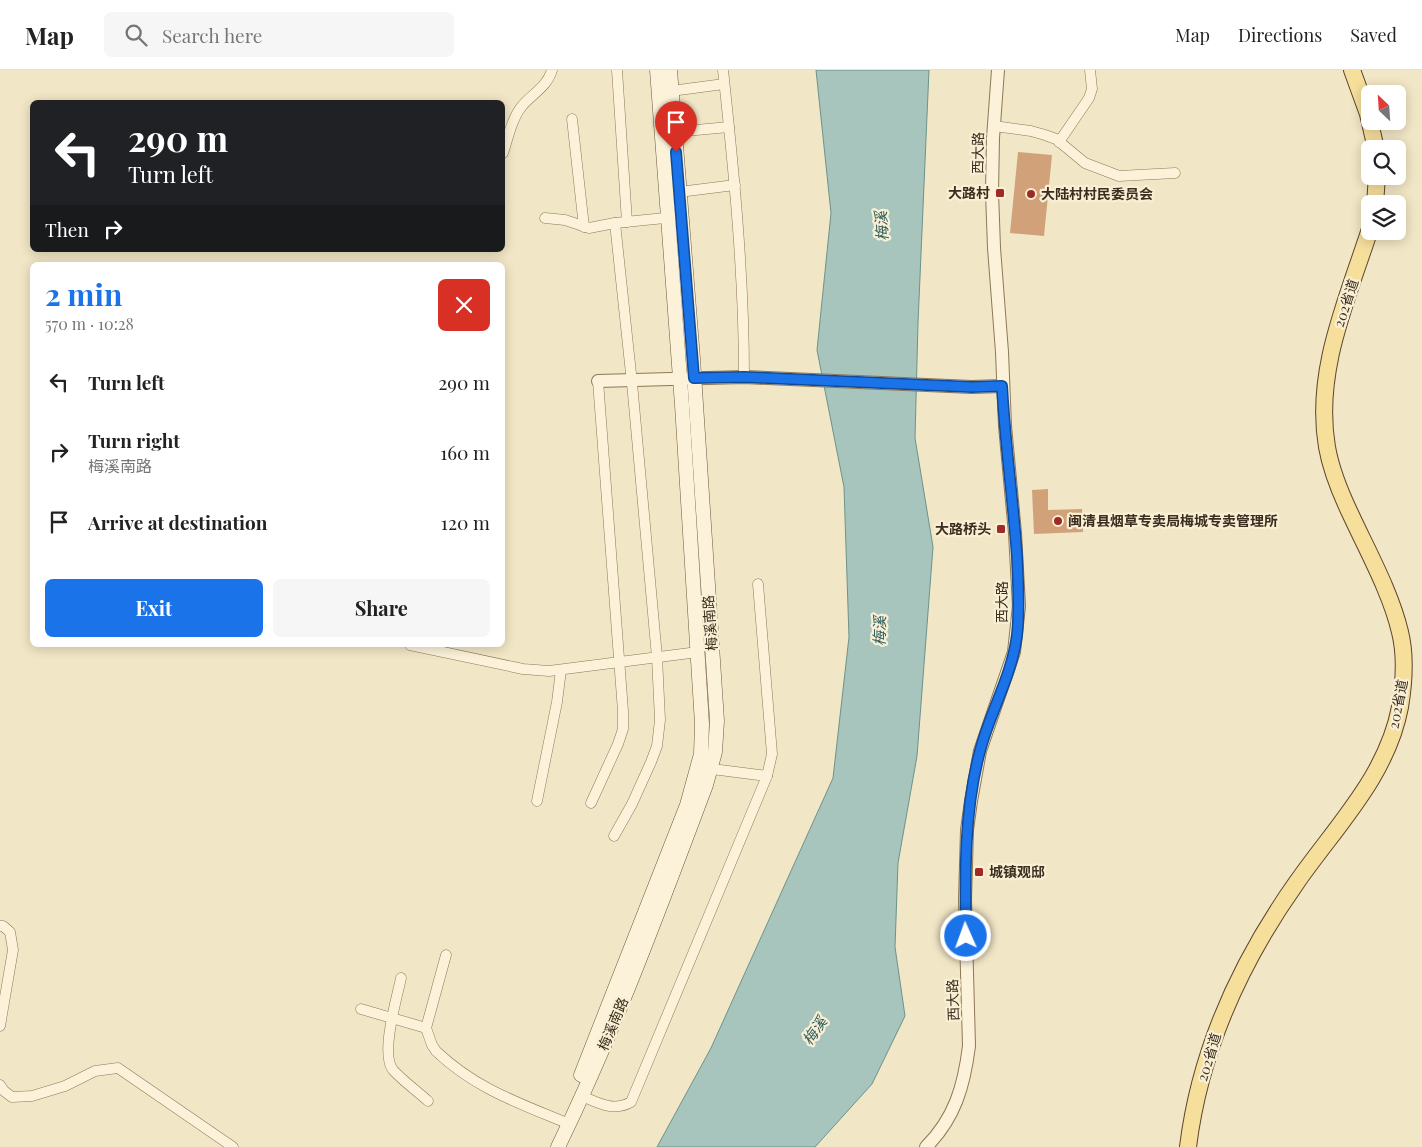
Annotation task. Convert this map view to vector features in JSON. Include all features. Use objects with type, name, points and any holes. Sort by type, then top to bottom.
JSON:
[{"type":"main road","name":"梅溪南路","points":[[550,1147],[582,1096],[629,987],[712,769],[715,752],[717,721],[674,217],[657,70]]},
{"type":"main road","name":"梅溪南路","points":[[670,70],[679,192],[674,217]]},
{"type":"main road","points":[[1352,70],[1368,114],[1374,140]]},
{"type":"main road","name":"202省道","points":[[1188,1147],[1197,1098],[1211,1047],[1239,977],[1278,908],[1369,783],[1390,741],[1399,709],[1404,673],[1400,632],[1391,603],[1336,479],[1327,448],[1323,416],[1324,386],[1330,352],[1366,240]]},
{"type":"main road","name":"梅溪南路","points":[[558,1147],[565,1123],[692,789],[702,745],[687,378]]},
{"type":"street","points":[[505,148],[518,112],[546,83],[552,70]]},
{"type":"street","points":[[617,70],[627,222]]},
{"type":"street","points":[[723,70],[735,185],[743,305],[744,377]]},
{"type":"street","name":"西大路","points":[[926,1147],[939,1134],[954,1108],[967,1060],[969,1046],[965,899],[966,859],[973,784],[988,723],[1011,665],[1018,623],[1019,592],[1004,426],[1002,352],[994,248],[992,192],[998,70]]},
{"type":"street","points":[[1059,142],[1089,98],[1092,89],[1090,70]]},
{"type":"street","points":[[671,91],[724,84]]},
{"type":"street","points":[[572,119],[584,227]]},
{"type":"street","points":[[994,126],[1031,131],[1050,137],[1059,142],[1085,164],[1107,173],[1119,176],[1175,173]]},
{"type":"street","points":[[674,132],[729,127]]},
{"type":"street","points":[[679,192],[735,185]]},
{"type":"street","points":[[545,218],[565,220],[589,228],[615,223],[674,217]]},
{"type":"street","points":[[614,836],[642,785],[657,746],[660,720],[657,657],[632,380],[615,223]]},
{"type":"street","points":[[590,803],[618,744],[623,729],[598,381],[744,377],[972,387],[1002,386]]},
{"type":"street","points":[[582,1096],[603,1105],[619,1106],[631,1102],[767,776],[772,754],[758,584]]},
{"type":"street","points":[[420,647],[522,668],[549,671],[698,652]]},
{"type":"street","points":[[537,801],[557,702],[561,670]]},
{"type":"street","points":[[712,769],[767,776]]},
{"type":"street","points":[[0,926],[3,926],[10,932],[13,950],[0,1026]]},
{"type":"street","points":[[446,955],[426,1028],[427,1037],[436,1051],[486,1089],[565,1123]]},
{"type":"street","points":[[401,978],[388,1046],[389,1062],[393,1069],[428,1101]]},
{"type":"street","points":[[360,1009],[426,1028]]},
{"type":"street","points":[[0,1085],[4,1092],[12,1097],[32,1096],[65,1086],[95,1071],[118,1068],[233,1147]]},
{"type":"water","name":"梅溪","points":[[816,70],[929,70],[915,438],[933,547],[917,756],[898,863],[895,947],[905,1016],[872,1084],[815,1147],[657,1147],[711,1048],[833,778],[849,637],[844,487],[817,350],[831,213]]},
{"type":"building","name":"大陆村村民委员会","points":[[1018,152],[1052,155],[1044,236],[1010,233]]},
{"type":"building","name":"闽清县烟草专卖局梅城专卖管理所","points":[[1048,489],[1048,510],[1082,509],[1083,532],[1034,534],[1032,490]]},
{"type":"place","name":"大路村","points":[[1000,193]]},
{"type":"place","name":"大陆村村民委员会","points":[[1031,194]]},
{"type":"place","name":"闽清县烟草专卖局梅城专卖管理所","points":[[1058,521]]},
{"type":"place","name":"大路桥头","points":[[1001,529]]},
{"type":"place","name":"城镇观邸","points":[[979,872]]},
{"type":"route","points":[[676,152],[694,378],[744,377],[972,387],[1002,386],[1019,592],[1018,623],[1011,665],[988,723],[976,765],[966,859],[966,936]]}]
